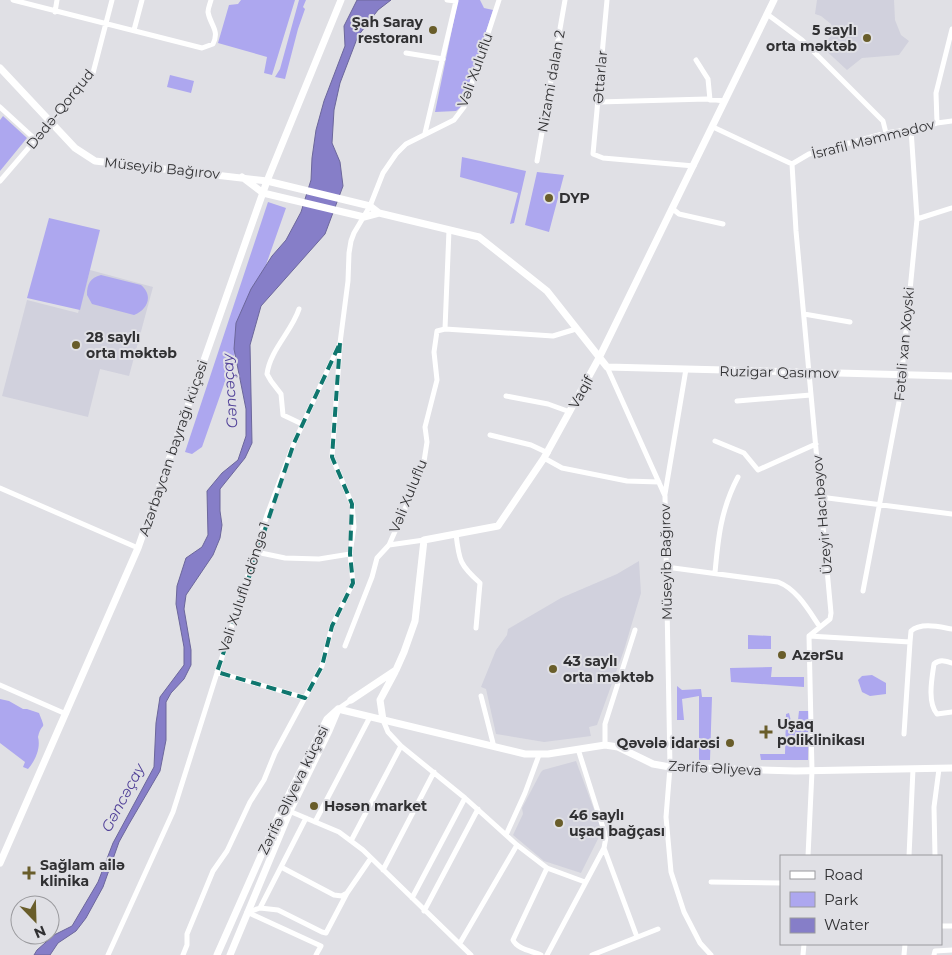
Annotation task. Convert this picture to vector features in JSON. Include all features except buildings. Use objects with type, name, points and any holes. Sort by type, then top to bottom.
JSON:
[{"type":"street","points":[[14,0],[202,48],[210,46],[214,42],[215,32],[208,12],[211,0]]},
{"type":"street","points":[[55,12],[57,0]]},
{"type":"street","name":"Dədə-Qorqud","points":[[0,180],[51,123],[92,73],[112,0]]},
{"type":"street","points":[[134,30],[142,0]]},
{"type":"street","name":"Azərbaycan bayrağı küçəsi","points":[[1,859],[138,548],[267,181],[341,0]]},
{"type":"street","points":[[426,133],[456,2],[447,0]]},
{"type":"street","name":"Vəli Xuluflu","points":[[364,217],[383,173],[396,154],[406,144],[454,120],[464,106],[499,0]]},
{"type":"street","name":"Nizami dalan 2","points":[[536,161],[565,0]]},
{"type":"street","name":"Əttarlar","points":[[607,0],[593,154],[603,158],[694,166]]},
{"type":"street","name":"Vaqif","points":[[424,540],[498,526],[546,456],[599,358],[774,0]]},
{"type":"street","points":[[767,14],[802,40],[823,60],[883,121],[886,133]]},
{"type":"street","points":[[937,123],[936,93],[952,29]]},
{"type":"street","points":[[406,53],[443,59]]},
{"type":"street","points":[[696,60],[708,79],[710,100]]},
{"type":"street","name":"Müseyib Bağırov","points":[[1,70],[75,148],[95,160],[267,181],[370,206],[379,213],[480,238],[547,291],[606,367],[664,496],[670,767],[666,817],[671,872],[684,912],[700,943],[711,955]]},
{"type":"street","points":[[598,102],[725,101]]},
{"type":"street","points":[[1,111],[36,140]]},
{"type":"street","name":"İsrafil Məmmədov","points":[[792,164],[809,154],[886,133],[952,121]]},
{"type":"street","points":[[713,127],[792,164]]},
{"type":"street","name":"Fətəli xan Xoyski","points":[[863,591],[903,375],[911,269],[917,219],[911,128]]},
{"type":"street","name":"Üzeyir Hacıbəyov","points":[[792,164],[831,613],[830,619],[809,636]]},
{"type":"street","name":"Müseyib Bağırov","points":[[241,177],[263,193],[282,198],[355,216],[364,217],[379,213]]},
{"type":"street","points":[[917,219],[952,208]]},
{"type":"street","points":[[673,209],[679,214],[723,224]]},
{"type":"street","name":"Vəli Xuluflu döngə 1","points":[[108,955],[173,812],[287,461],[340,343],[351,241],[364,217]]},
{"type":"street","name":"Vəli Xuluflu","points":[[389,545],[423,468],[428,442],[426,427],[437,380],[434,352],[437,331],[445,329],[449,230]]},
{"type":"street","points":[[299,309],[273,358],[267,374],[270,381],[282,394],[283,415],[302,424]]},
{"type":"street","points":[[804,314],[850,322]]},
{"type":"street","points":[[445,329],[553,336],[576,329]]},
{"type":"street","points":[[183,955],[187,934],[213,871],[227,851],[246,809],[264,780],[275,753],[322,666],[332,626],[354,583],[350,554],[354,527],[352,504],[332,457],[340,343]]},
{"type":"street","name":"Ruzigar Qasımov","points":[[606,367],[952,376]]},
{"type":"street","points":[[664,496],[686,369]]},
{"type":"street","points":[[737,401],[811,395]]},
{"type":"street","points":[[506,396],[548,404],[570,412]]},
{"type":"street","points":[[490,435],[531,445],[562,468],[626,481],[658,482]]},
{"type":"street","points":[[715,441],[744,453],[758,470],[816,444]]},
{"type":"street","points":[[715,574],[724,510],[738,477]]},
{"type":"street","points":[[0,488],[138,548]]},
{"type":"street","points":[[820,497],[952,514]]},
{"type":"street","points":[[456,534],[460,560],[467,571],[480,584],[476,628]]},
{"type":"street","points":[[424,540],[415,621],[404,652],[380,700],[383,720],[388,732],[401,746],[478,809],[517,845],[547,868],[585,882]]},
{"type":"street","name":"Vəli Xuluflu","points":[[389,545],[424,540]]},
{"type":"street","points":[[345,646],[372,577],[377,558],[389,545]]},
{"type":"street","points":[[256,552],[286,558],[319,559],[350,554]]},
{"type":"street","points":[[666,567],[778,582],[786,585],[820,627]]},
{"type":"street","points":[[904,734],[911,631],[928,626],[952,629]]},
{"type":"street","points":[[605,745],[605,724],[635,630]]},
{"type":"street","points":[[808,855],[812,771],[809,636],[910,642]]},
{"type":"street","points":[[952,664],[942,660],[934,664],[932,703],[937,714],[952,712]]},
{"type":"street","points":[[338,709],[396,670]]},
{"type":"street","points":[[217,672],[305,698]]},
{"type":"street","points":[[0,685],[66,714]]},
{"type":"street","points":[[481,696],[494,747]]},
{"type":"street","name":"Zərifə Əliyeva","points":[[338,709],[525,754],[539,755],[605,745],[618,747],[653,764],[670,767],[812,771],[952,768]]},
{"type":"street","name":"Zərifə Əliyeva küçəsi","points":[[217,955],[282,808],[327,719],[338,709]]},
{"type":"street","name":"Zərifə Əliyeva küçəsi","points":[[230,955],[290,811],[338,709]]},
{"type":"street","points":[[315,822],[370,717]]},
{"type":"street","points":[[352,841],[401,746]]},
{"type":"street","points":[[547,955],[604,848],[606,837],[578,749]]},
{"type":"street","points":[[506,835],[539,755]]},
{"type":"street","points":[[934,855],[934,806],[939,768]]},
{"type":"street","points":[[909,855],[913,769]]},
{"type":"street","points":[[384,870],[434,772]]},
{"type":"street","points":[[412,898],[465,798]]},
{"type":"street","points":[[282,808],[339,832],[352,841],[471,955]]},
{"type":"street","points":[[424,911],[478,809]]},
{"type":"street","points":[[260,908],[306,818]]},
{"type":"street","points":[[460,943],[517,845]]},
{"type":"street","points":[[604,848],[637,937]]},
{"type":"street","points":[[247,912],[260,908],[278,910],[326,933],[347,893],[371,858]]},
{"type":"street","points":[[281,867],[334,895],[342,896],[347,893]]},
{"type":"street","points":[[541,955],[515,944],[513,940],[547,868]]},
{"type":"street","points":[[711,882],[780,883]]},
{"type":"street","points":[[247,912],[320,946],[316,955]]},
{"type":"street","points":[[592,955],[658,929]]},
{"type":"street","points":[[934,955],[935,951],[938,950],[952,950]]},
{"type":"highlighted area","points":[[340,343],[332,457],[352,504],[350,554],[353,583],[332,626],[322,666],[305,698],[217,672],[294,443]]},
{"type":"shaded area","name":"5 saylı orta məktəb","points":[[817,0],[894,0],[895,20],[901,35],[909,41],[899,55],[862,58],[847,70],[821,46],[834,33],[831,24],[815,14]]},
{"type":"shaded area","name":"28 saylı orta məktəb","points":[[90,270],[153,287],[129,376],[100,369],[88,417],[2,396],[27,300],[78,313]]},
{"type":"shaded area","name":"43 saylı orta məktəb","points":[[639,561],[641,593],[624,650],[597,725],[589,727],[591,736],[544,742],[496,734],[486,689],[481,687],[496,650],[507,635],[508,629],[561,598],[617,574]]},
{"type":"shaded area","name":"46 saylı uşaq bağçası","points":[[576,761],[602,831],[581,873],[544,861],[513,835],[523,814],[522,808],[541,772]]},
{"type":"green space","points":[[241,0],[295,0],[272,75],[264,73],[267,57],[218,43],[229,5],[238,4]]},
{"type":"green space","points":[[299,0],[306,0],[303,7],[305,9],[285,79],[275,77],[280,69]]},
{"type":"green space","points":[[458,0],[480,0],[484,8],[493,10],[462,106],[456,111],[435,112]]},
{"type":"green space","points":[[170,75],[194,81],[191,93],[167,87]]},
{"type":"green space","points":[[3,116],[27,138],[0,171],[0,120]]},
{"type":"green space","points":[[462,157],[526,171],[514,223],[510,224],[518,193],[460,177]]},
{"type":"green space","points":[[537,172],[564,175],[549,232],[525,225]]},
{"type":"green space","points":[[268,202],[286,208],[202,447],[192,454],[185,452]]},
{"type":"green space","points":[[49,218],[100,230],[80,310],[27,298]]},
{"type":"green space","points":[[101,275],[141,285],[145,289],[148,298],[142,310],[134,315],[92,304],[87,295],[88,288],[94,278]]},
{"type":"green space","points":[[748,635],[771,636],[771,649],[748,649]]},
{"type":"green space","points":[[772,667],[771,677],[804,677],[804,687],[731,682],[730,668]]},
{"type":"green space","points":[[872,675],[886,683],[886,694],[870,696],[862,692],[858,680],[862,676]]},
{"type":"green space","points":[[677,686],[682,690],[701,689],[702,697],[712,697],[710,760],[699,760],[699,696],[682,699],[684,720],[677,720]]},
{"type":"green space","points":[[0,699],[9,701],[23,709],[39,713],[43,725],[38,737],[39,746],[37,754],[28,769],[23,767],[25,762],[0,743]]},
{"type":"green space","points":[[799,711],[809,711],[808,760],[761,760],[760,754],[785,754],[786,714],[789,713],[791,721],[798,720]]},
{"type":"water","points":[[357,0],[391,0],[378,10],[358,36],[340,83],[334,110],[332,143],[340,162],[343,186],[325,234],[261,306],[250,345],[252,443],[245,458],[220,489],[222,525],[220,538],[213,555],[186,595],[184,609],[191,650],[191,665],[184,679],[171,693],[166,702],[166,740],[160,771],[119,842],[103,887],[86,918],[76,931],[60,942],[60,932],[72,926],[98,882],[113,843],[154,767],[156,723],[160,697],[184,665],[184,647],[176,604],[177,586],[186,558],[202,547],[208,535],[207,491],[222,473],[238,460],[246,436],[246,409],[234,349],[236,323],[251,289],[272,256],[286,240],[301,212],[311,180],[316,130],[324,101],[345,46],[344,26]]},
{"type":"water","points":[[43,945],[57,945],[50,955],[34,955]]},
{"type":"place","name":"Şah Saray restoranı","points":[[433,30]]},
{"type":"place","name":"5 saylı orta məktəb","points":[[867,38]]},
{"type":"place","name":"DYP","points":[[549,198]]},
{"type":"place","name":"28 saylı orta məktəb","points":[[76,345]]},
{"type":"place","name":"AzərSu","points":[[782,655]]},
{"type":"place","name":"43 saylı orta məktəb","points":[[553,669]]},
{"type":"place","name":"Uşaq poliklinikası","points":[[766,732]]},
{"type":"place","name":"Qəvələ idarəsi","points":[[730,743]]},
{"type":"place","name":"Həsən market","points":[[314,806]]},
{"type":"place","name":"46 saylı uşaq bağçası","points":[[559,823]]},
{"type":"place","name":"Sağlam ailə klinika","points":[[29,873]]},
{"type":"water label","name":"Gəncəçay","points":[[230,391]]},
{"type":"water label","name":"Gəncəçay","points":[[123,798]]}]
